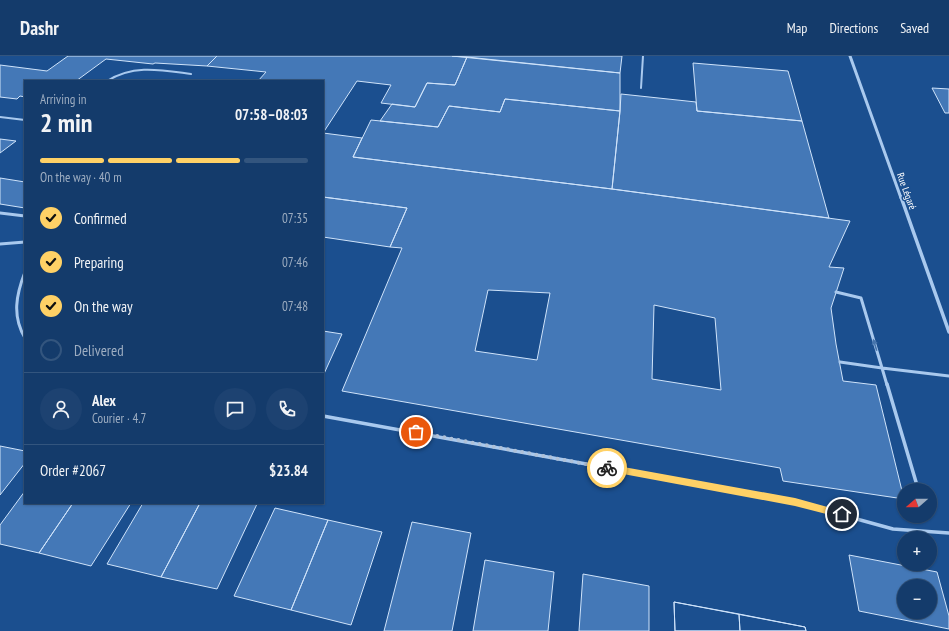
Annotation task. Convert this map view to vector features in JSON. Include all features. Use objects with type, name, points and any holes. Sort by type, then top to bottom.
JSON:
[{"type":"street","name":"Rue Légaré","points":[[850,56],[949,332]]},
{"type":"lane","points":[[641,88],[643,56]]},
{"type":"lane","points":[[110,80],[122,73],[138,70],[191,74]]},
{"type":"lane","points":[[0,118],[24,120]]},
{"type":"lane","points":[[0,213],[24,216]]},
{"type":"lane","points":[[0,244],[23,242]]},
{"type":"lane","points":[[24,274],[19,287],[16,305],[18,328],[24,337]]},
{"type":"lane","points":[[836,292],[861,298],[916,482]]},
{"type":"lane","points":[[840,362],[949,376]]},
{"type":"lane","points":[[324,416],[795,502],[892,529],[949,533]]},
{"type":"building","points":[[68,56],[217,56],[207,66],[153,64],[106,59],[77,80],[24,80],[24,97],[20,96],[17,99],[0,97],[0,65],[47,71]]},
{"type":"building","points":[[217,56],[467,57],[455,85],[427,83],[415,107],[381,103],[391,85],[357,81],[324,131],[324,80],[259,80],[266,72],[207,66]]},
{"type":"building","points":[[452,56],[622,56],[620,73]]},
{"type":"building","points":[[467,57],[620,73],[620,111],[505,99],[500,112],[449,106],[438,127],[380,121],[392,104],[415,107],[427,83],[455,85]]},
{"type":"building","points":[[693,63],[788,71],[802,121],[697,111]]},
{"type":"building","points":[[932,88],[949,89],[949,113],[945,113]]},
{"type":"building","points":[[621,94],[696,102],[697,111],[802,121],[829,218],[612,189]]},
{"type":"building","points":[[505,99],[620,111],[612,189],[353,157],[371,120],[438,127],[449,106],[500,112]]},
{"type":"building","points":[[324,133],[362,138],[353,157],[612,189],[850,221],[829,267],[844,268],[831,308],[836,344],[843,381],[876,385],[900,483],[897,483],[897,498],[783,481],[780,468],[342,391],[402,248],[390,247],[407,208],[324,197]],"holes":[[[488,290],[550,293],[537,360],[475,351]],[[654,305],[715,318],[721,390],[652,379]]]},
{"type":"building","points":[[0,139],[16,141],[0,153]]},
{"type":"building","points":[[0,178],[24,182],[24,208],[0,204]]},
{"type":"building","points":[[324,197],[407,208],[390,247],[324,237]]},
{"type":"building","points":[[324,331],[342,334],[324,374]]},
{"type":"building","points":[[0,446],[24,451],[24,464],[0,495]]},
{"type":"building","points":[[24,492],[24,504],[72,504],[39,553],[0,544],[0,525]]},
{"type":"building","points":[[72,504],[130,504],[91,566],[39,553]]},
{"type":"building","points":[[142,504],[199,504],[161,577],[107,564]]},
{"type":"building","points":[[199,504],[257,504],[217,589],[161,577]]},
{"type":"building","points":[[275,508],[328,520],[291,610],[234,596]]},
{"type":"building","points":[[328,520],[382,532],[351,625],[291,610]]},
{"type":"building","points":[[412,522],[471,533],[452,631],[384,631]]},
{"type":"building","points":[[849,555],[897,564],[897,571],[937,572],[949,616],[949,629],[899,619],[937,619],[937,579],[897,579],[897,619],[859,611]]},
{"type":"building","points":[[485,560],[554,572],[548,631],[473,631]]},
{"type":"building","points":[[583,574],[649,586],[649,631],[579,631]]},
{"type":"building","points":[[674,602],[805,627],[806,631],[675,631]]},
{"type":"building","points":[[674,602],[739,614],[740,631],[675,631]]},
{"type":"building","points":[[739,614],[805,627],[806,631],[740,631]]},
{"type":"way so far","points":[[416,432],[607,468]]},
{"type":"route","points":[[607,468],[795,502],[842,514]]}]
